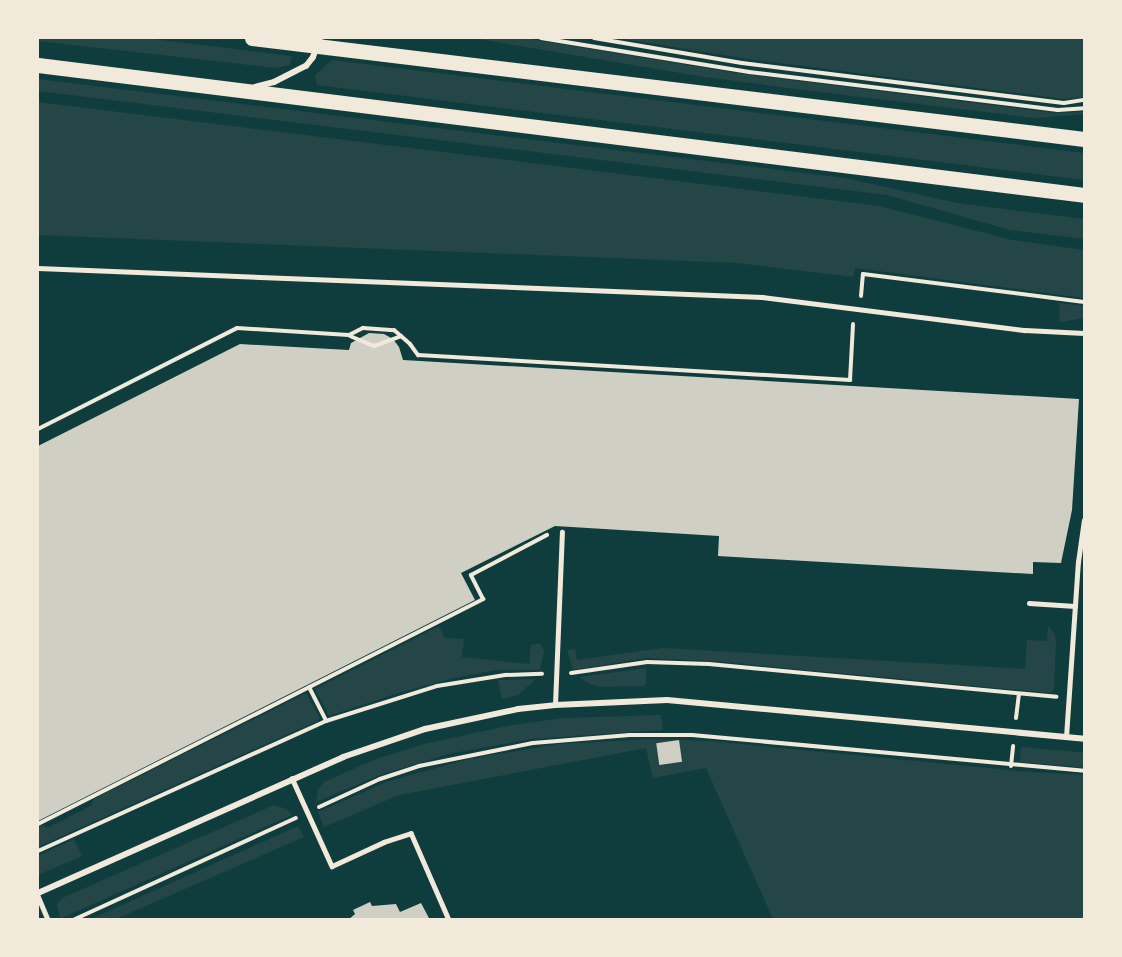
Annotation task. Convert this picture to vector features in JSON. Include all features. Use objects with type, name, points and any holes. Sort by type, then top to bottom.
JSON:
[{"type":"main road","points":[[252,38],[319,41],[1084,139]]},
{"type":"main road","points":[[38,65],[1084,195]]},
{"type":"street","points":[[240,91],[294,74],[306,66],[319,41]]},
{"type":"street","points":[[38,894],[292,777],[385,741],[425,729],[498,713],[555,705],[628,700],[686,701],[1084,739]]},
{"type":"lane","points":[[38,268],[762,297],[1025,330],[1070,333],[1084,331]]},
{"type":"lane","points":[[1066,737],[1078,562],[1084,520]]},
{"type":"lane","points":[[555,705],[562,532]]},
{"type":"lane","points":[[1029,603],[1075,606]]},
{"type":"lane","points":[[292,777],[332,866],[384,842],[411,833],[449,920]]},
{"type":"lane","points":[[38,894],[48,920]]},
{"type":"path","points":[[541,38],[749,72],[1058,110],[1084,108]]},
{"type":"path","points":[[594,38],[742,63],[1064,103],[1084,100]]},
{"type":"path","points":[[349,335],[363,328],[394,330],[418,355],[850,380],[854,320],[863,274],[1084,302]]},
{"type":"path","points":[[38,429],[237,328],[349,335],[374,346],[402,336]]},
{"type":"path","points":[[38,824],[483,599],[471,575],[553,532],[562,532]]},
{"type":"path","points":[[309,687],[326,721]]},
{"type":"path","points":[[73,920],[380,779],[419,766],[484,751],[589,737],[692,735],[1084,771]]},
{"type":"shaded area","points":[[38,38],[144,38],[292,56],[290,65],[275,68],[38,41]]},
{"type":"shaded area","points":[[473,38],[523,38],[736,73],[1053,113],[1084,112],[1084,114],[1035,118],[795,89],[698,76]]},
{"type":"shaded area","points":[[617,38],[1084,38],[1084,97],[1064,99],[928,82],[748,59]]},
{"type":"shaded area","points":[[332,60],[1084,153],[1084,180],[317,85],[315,75]]},
{"type":"shaded area","points":[[38,79],[845,178],[957,203],[1084,219],[1084,239],[1010,230],[887,195],[38,91]]},
{"type":"shaded area","points":[[38,102],[879,206],[1012,240],[1084,250],[1084,298],[855,268],[853,277],[738,263],[38,235]]},
{"type":"shaded area","points":[[1059,303],[1084,306],[1084,318],[1060,322]]},
{"type":"shaded area","points":[[439,626],[445,638],[464,639],[462,657],[529,664],[531,645],[540,643],[544,651],[540,670],[497,670],[454,678],[395,694],[329,716],[315,689]]},
{"type":"shaded area","points":[[1048,626],[1055,635],[1056,642],[1054,690],[1050,693],[712,661],[647,658],[573,670],[567,650],[575,649],[577,660],[663,648],[1025,669],[1027,640],[1047,641]]},
{"type":"shaded area","points":[[646,668],[646,684],[643,686],[603,687],[592,685],[579,677]]},
{"type":"shaded area","points":[[536,679],[518,695],[502,699],[498,680]]},
{"type":"shaded area","points":[[306,693],[320,718],[317,721],[38,847],[38,827],[42,825],[47,828],[91,806],[94,799]]},
{"type":"shaded area","points":[[661,715],[663,730],[532,739],[448,754],[380,775],[316,802],[318,790],[324,782],[376,759],[424,744],[507,726],[563,718]]},
{"type":"shaded area","points":[[652,739],[711,741],[1019,771],[1084,775],[1084,919],[773,919],[706,768],[653,778],[646,748],[399,795],[324,827],[318,812],[389,781],[469,759],[558,744]]},
{"type":"shaded area","points":[[1021,747],[1084,752],[1082,767],[1020,762]]},
{"type":"shaded area","points":[[274,805],[287,809],[292,815],[60,919],[57,904],[62,898]]},
{"type":"shaded area","points":[[298,826],[304,837],[116,919],[91,919]]},
{"type":"shaded area","points":[[74,839],[82,856],[38,875],[38,856]]},
{"type":"building","points":[[369,333],[384,334],[393,339],[399,347],[403,360],[1079,399],[1072,510],[1061,563],[1033,562],[1033,574],[718,556],[719,536],[555,526],[461,573],[475,600],[38,821],[38,446],[240,344],[349,350],[351,343]]},
{"type":"building","points":[[679,740],[682,762],[659,765],[656,743]]},
{"type":"building","points":[[370,902],[372,906],[396,904],[400,912],[421,903],[430,920],[348,920],[355,914],[353,910]]}]
